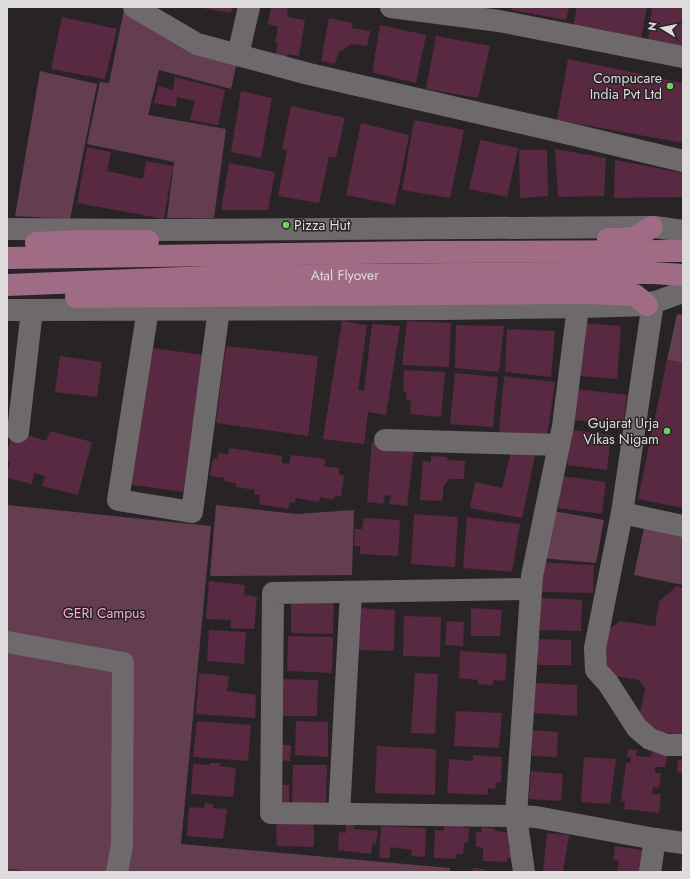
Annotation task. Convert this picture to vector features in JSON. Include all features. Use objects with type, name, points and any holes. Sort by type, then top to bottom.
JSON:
[{"type":"main road","points":[[7,244],[82,241],[623,239],[636,237],[652,227]]},
{"type":"main road","name":"Atal Flyover","points":[[7,258],[431,252],[680,246]]},
{"type":"main road","name":"Atal Flyover","points":[[7,285],[233,276],[569,273],[652,273],[683,275]]},
{"type":"main road","points":[[7,298],[579,293],[635,295],[650,304]]},
{"type":"street","points":[[134,7],[197,44],[308,74],[683,161]]},
{"type":"street","points":[[238,55],[249,7]]},
{"type":"street","points":[[391,7],[501,14],[683,57]]},
{"type":"street","points":[[7,229],[160,230],[652,227],[680,246]]},
{"type":"street","points":[[7,310],[444,309],[578,307],[650,304],[683,292]]},
{"type":"street","points":[[650,304],[622,513],[595,648],[596,670],[608,683],[637,728],[650,739],[667,745],[683,745]]},
{"type":"street","points":[[524,872],[516,816],[532,576],[563,426],[578,307]]},
{"type":"street","points":[[148,309],[118,500],[192,512],[219,309]]},
{"type":"street","points":[[18,432],[32,310]]},
{"type":"street","points":[[384,440],[559,445]]},
{"type":"street","points":[[622,513],[683,526]]},
{"type":"street","points":[[531,589],[273,593],[271,813],[536,817],[683,843]]},
{"type":"street","points":[[339,814],[351,592]]},
{"type":"street","points":[[7,642],[123,663],[122,845],[117,872]]},
{"type":"street","points":[[650,872],[654,839]]},
{"type":"green space","points":[[124,10],[237,62],[231,89],[159,70],[148,115],[226,129],[214,218],[167,218],[174,162],[87,144],[100,82],[109,83]]},
{"type":"green space","points":[[40,71],[97,84],[70,219],[15,216]]},
{"type":"green space","points":[[677,314],[683,315],[683,363],[667,360]]},
{"type":"green space","name":"GERI Campus","points":[[7,505],[211,526],[181,844],[450,868],[450,872],[7,872]]},
{"type":"green space","points":[[216,505],[296,514],[354,510],[352,575],[210,576]]},
{"type":"green space","points":[[553,511],[604,520],[596,563],[541,558]]},
{"type":"green space","points":[[645,523],[683,531],[683,585],[634,575]]},
{"type":"building","points":[[203,7],[232,7],[231,13]]},
{"type":"building","points":[[271,7],[288,7],[287,17],[305,20],[299,56],[288,54],[286,59],[275,56],[278,43],[275,43],[278,27],[268,24]]},
{"type":"building","points":[[512,7],[569,7],[566,20],[512,10]]},
{"type":"building","points":[[577,7],[647,7],[641,38],[573,26]]},
{"type":"building","points":[[652,7],[683,7],[683,54],[647,47]]},
{"type":"building","points":[[62,17],[117,29],[105,79],[51,69]]},
{"type":"building","points":[[329,18],[353,23],[352,28],[370,31],[367,46],[352,44],[338,53],[335,64],[321,61]]},
{"type":"building","points":[[380,25],[426,35],[416,83],[374,73],[373,67]]},
{"type":"building","points":[[436,36],[490,46],[478,98],[426,89]]},
{"type":"building","points":[[568,59],[683,83],[683,143],[557,120]]},
{"type":"building","points":[[175,77],[225,90],[218,125],[190,120],[195,101],[177,97],[176,107],[154,103],[158,86],[173,90]]},
{"type":"building","points":[[241,91],[272,98],[261,158],[231,152]]},
{"type":"building","points":[[291,106],[345,118],[336,157],[329,157],[319,203],[278,196],[287,150],[282,149]]},
{"type":"building","points":[[414,120],[464,130],[450,198],[402,190]]},
{"type":"building","points":[[361,123],[409,135],[395,205],[346,195]]},
{"type":"building","points":[[480,140],[518,148],[507,197],[469,189]]},
{"type":"building","points":[[87,147],[111,152],[107,171],[143,179],[146,161],[173,166],[164,219],[77,203]]},
{"type":"building","points":[[555,149],[606,158],[604,196],[558,197]]},
{"type":"building","points":[[519,150],[547,150],[548,196],[520,198]]},
{"type":"building","points":[[615,160],[683,173],[683,197],[614,198]]},
{"type":"building","points":[[229,163],[275,172],[268,210],[221,210]]},
{"type":"building","points":[[342,321],[367,325],[358,390],[364,391],[372,324],[400,326],[386,415],[368,412],[364,444],[323,439]]},
{"type":"building","points":[[407,321],[451,323],[449,367],[402,365]]},
{"type":"building","points":[[584,323],[621,326],[617,379],[580,376]]},
{"type":"building","points":[[456,325],[504,326],[499,372],[455,368]]},
{"type":"building","points":[[507,329],[555,331],[551,377],[505,372]]},
{"type":"building","points":[[226,346],[318,356],[308,436],[216,423]]},
{"type":"building","points":[[146,347],[203,355],[183,492],[128,484]]},
{"type":"building","points":[[60,356],[102,362],[97,397],[55,392]]},
{"type":"building","name":"Gujarat Urja Vikas Nigam","points":[[667,360],[683,363],[683,508],[638,499]]},
{"type":"building","points":[[404,370],[445,372],[441,417],[410,414],[411,401],[406,400],[407,392],[403,391]]},
{"type":"building","points":[[455,373],[498,377],[493,427],[450,424]]},
{"type":"building","points":[[504,376],[555,382],[547,438],[499,433]]},
{"type":"building","points":[[577,389],[627,395],[623,426],[574,420]]},
{"type":"building","points":[[572,430],[611,435],[607,470],[567,465]]},
{"type":"building","points":[[14,431],[46,441],[50,431],[92,442],[78,495],[42,486],[45,476],[34,473],[32,484],[7,478],[10,462],[7,461],[7,451]]},
{"type":"building","points":[[372,442],[414,448],[407,506],[389,504],[391,496],[385,495],[383,504],[367,502]]},
{"type":"building","points":[[229,448],[282,456],[282,463],[289,464],[291,455],[326,459],[324,466],[339,468],[339,474],[344,476],[341,496],[335,496],[333,500],[320,497],[319,502],[296,498],[295,503],[290,502],[288,509],[259,504],[260,495],[254,495],[255,490],[236,487],[236,483],[224,481],[225,478],[210,476],[213,459],[217,459],[218,453],[228,454]]},
{"type":"building","points":[[511,452],[535,456],[522,518],[470,508],[475,482],[502,488]]},
{"type":"building","points":[[431,456],[447,457],[447,460],[465,461],[464,479],[450,479],[444,485],[442,501],[420,500],[423,461],[431,462]]},
{"type":"building","points":[[562,476],[606,482],[602,514],[558,508]]},
{"type":"building","points":[[414,514],[458,517],[455,567],[411,564]]},
{"type":"building","points":[[467,517],[520,524],[512,572],[463,568]]},
{"type":"building","points":[[364,518],[400,520],[398,556],[360,554],[360,546],[354,546],[355,529],[362,529]]},
{"type":"building","points":[[538,562],[594,565],[593,593],[536,592]]},
{"type":"building","points":[[209,581],[245,585],[244,595],[257,597],[254,629],[230,628],[231,620],[206,619]]},
{"type":"building","points":[[677,586],[683,588],[683,732],[680,735],[652,730],[640,714],[645,688],[639,680],[614,676],[601,656],[604,633],[620,621],[655,626],[659,601]]},
{"type":"building","points":[[334,598],[333,634],[291,633],[291,599]]},
{"type":"building","points":[[541,598],[582,600],[581,631],[540,630]]},
{"type":"building","points":[[357,608],[395,610],[394,651],[356,650]]},
{"type":"building","points":[[471,608],[502,610],[500,636],[471,636]]},
{"type":"building","points":[[404,616],[441,617],[440,657],[403,656]]},
{"type":"building","points":[[447,621],[464,622],[463,646],[445,645]]},
{"type":"building","points":[[209,630],[246,632],[244,664],[207,661]]},
{"type":"building","points":[[288,636],[333,637],[332,673],[287,671]]},
{"type":"building","points":[[537,639],[571,640],[571,665],[538,665]]},
{"type":"building","points":[[460,651],[507,654],[505,681],[493,680],[493,685],[478,684],[478,680],[459,678]]},
{"type":"building","points":[[199,673],[229,676],[227,691],[256,695],[255,718],[196,714]]},
{"type":"building","points":[[415,673],[438,674],[435,734],[411,733]]},
{"type":"building","points":[[277,679],[318,680],[317,716],[277,716]]},
{"type":"building","points":[[535,683],[577,685],[577,716],[534,713]]},
{"type":"building","points":[[456,711],[502,713],[499,748],[454,746]]},
{"type":"building","points":[[197,721],[251,725],[248,761],[193,757]]},
{"type":"building","points":[[296,721],[328,722],[328,757],[295,755]]},
{"type":"building","points":[[532,730],[558,732],[557,757],[532,756]]},
{"type":"building","points":[[275,745],[291,745],[290,761],[275,760]]},
{"type":"building","points":[[377,746],[436,749],[435,795],[375,793]]},
{"type":"building","points":[[628,749],[637,750],[636,756],[651,757],[652,752],[667,754],[665,767],[655,767],[655,773],[661,773],[659,788],[653,787],[652,794],[661,794],[659,813],[624,809],[625,802],[621,801],[626,763],[630,763],[631,758],[627,757]]},
{"type":"building","points":[[473,755],[502,757],[501,782],[496,782],[495,789],[488,788],[488,795],[447,793],[449,759],[473,761]]},
{"type":"building","points":[[584,757],[616,759],[610,804],[581,802]]},
{"type":"building","points":[[678,759],[683,760],[683,773],[677,772]]},
{"type":"building","points":[[210,763],[220,763],[219,766],[236,768],[233,797],[191,794],[193,764],[209,765]]},
{"type":"building","points":[[293,765],[327,765],[326,806],[292,805]]},
{"type":"building","points":[[531,771],[563,774],[561,801],[529,799]]},
{"type":"building","points":[[275,785],[289,785],[289,804],[275,805]]},
{"type":"building","points":[[205,803],[213,804],[213,808],[227,809],[223,839],[187,836],[189,807],[204,808]]},
{"type":"building","points":[[276,820],[314,820],[314,847],[277,846]]},
{"type":"building","points":[[444,823],[464,825],[464,828],[469,828],[468,843],[464,843],[463,854],[456,854],[456,859],[434,858],[435,830],[444,831]]},
{"type":"building","points":[[346,824],[355,825],[354,829],[378,831],[376,844],[373,843],[371,854],[338,850],[339,832],[346,833]]},
{"type":"building","points":[[381,826],[426,828],[425,857],[411,856],[412,850],[390,847],[390,858],[379,858]]},
{"type":"building","points":[[482,827],[495,829],[495,831],[513,833],[512,845],[508,844],[508,847],[513,848],[512,858],[507,858],[507,862],[483,861],[483,848],[476,847],[476,832],[481,833]]},
{"type":"building","points":[[547,833],[569,835],[563,872],[543,872]]},
{"type":"building","points":[[615,846],[649,851],[645,872],[617,872],[619,861],[613,860]]},
{"type":"building","points":[[682,860],[683,872],[680,872]]},
{"type":"building","points":[[7,868],[24,871],[24,872],[7,872]]},
{"type":"building","points":[[473,868],[485,869],[484,872],[472,872]]},
{"type":"place","name":"Compucare India Pvt Ltd","points":[[670,86]]},
{"type":"place","name":"Pizza Hut","points":[[286,225]]},
{"type":"place","name":"Gujarat Urja Vikas Nigam","points":[[667,431]]}]
